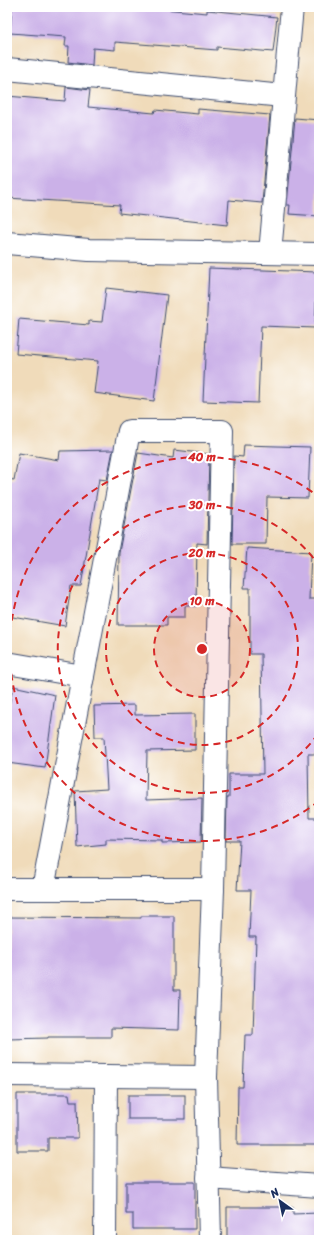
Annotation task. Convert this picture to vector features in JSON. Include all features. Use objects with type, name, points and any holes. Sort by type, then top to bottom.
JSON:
[{"type":"street","points":[[270,253],[292,7]]},
{"type":"street","points":[[7,69],[283,96]]},
{"type":"street","points":[[7,243],[89,250],[319,254]]},
{"type":"street","points":[[43,889],[129,431],[222,431],[213,889],[206,1077],[210,1240]]},
{"type":"street","points":[[7,663],[83,676]]},
{"type":"street","points":[[7,889],[213,889]]},
{"type":"street","points":[[7,1075],[206,1077]]},
{"type":"street","points":[[105,1240],[106,1076]]},
{"type":"street","points":[[208,1178],[319,1186]]},
{"type":"building","points":[[12,7],[141,7],[207,13],[207,10],[277,17],[273,52],[217,47],[217,50],[115,42],[115,50],[93,48],[92,65],[68,62],[69,46],[65,46],[66,37],[10,33]]},
{"type":"building","points":[[66,87],[90,90],[88,107],[154,113],[155,110],[198,114],[198,109],[270,115],[262,203],[229,200],[227,225],[119,213],[120,205],[7,198],[7,96],[65,101]]},
{"type":"building","points":[[295,118],[319,120],[319,216],[289,214],[290,205],[287,205]]},
{"type":"building","points":[[209,268],[317,272],[315,328],[261,326],[258,403],[203,401]]},
{"type":"building","points":[[106,288],[167,295],[154,401],[94,393],[98,361],[16,354],[19,319],[89,325],[89,321],[102,322]]},
{"type":"building","points":[[244,445],[310,447],[308,498],[267,497],[266,544],[232,544],[234,456],[243,457]]},
{"type":"building","points":[[113,450],[107,480],[99,479],[81,586],[71,586],[65,626],[7,616],[7,479],[14,480],[19,453],[59,460],[60,451]]},
{"type":"building","points":[[174,450],[209,454],[207,544],[197,543],[196,606],[185,606],[185,617],[167,617],[167,625],[118,625],[119,552],[138,453],[173,458]]},
{"type":"building","points":[[247,548],[311,552],[309,599],[319,599],[319,754],[308,754],[309,818],[319,818],[319,1145],[237,1145],[238,1087],[243,1087],[245,1035],[253,1035],[256,937],[249,937],[251,890],[237,890],[240,841],[226,841],[227,797],[229,797],[229,774],[263,774],[261,654],[250,654],[250,588],[244,588]]},
{"type":"building","points":[[13,686],[55,695],[45,768],[7,763],[7,716]]},
{"type":"building","points":[[135,705],[135,715],[195,714],[195,750],[147,751],[146,800],[202,798],[201,842],[162,843],[162,840],[106,839],[106,844],[77,847],[75,791],[107,789],[104,737],[95,737],[94,706]]},
{"type":"building","points":[[141,916],[174,916],[174,990],[180,990],[179,1030],[111,1028],[111,1037],[48,1037],[8,1039],[7,917],[141,918]]},
{"type":"building","points":[[17,1094],[69,1094],[70,1101],[77,1101],[78,1138],[48,1138],[48,1151],[17,1151]]},
{"type":"building","points":[[128,1095],[185,1095],[185,1119],[128,1119]]},
{"type":"building","points":[[126,1182],[195,1182],[195,1229],[133,1229],[133,1214],[126,1214]]},
{"type":"building","points":[[227,1207],[293,1207],[293,1214],[319,1213],[319,1240],[227,1240]]}]
